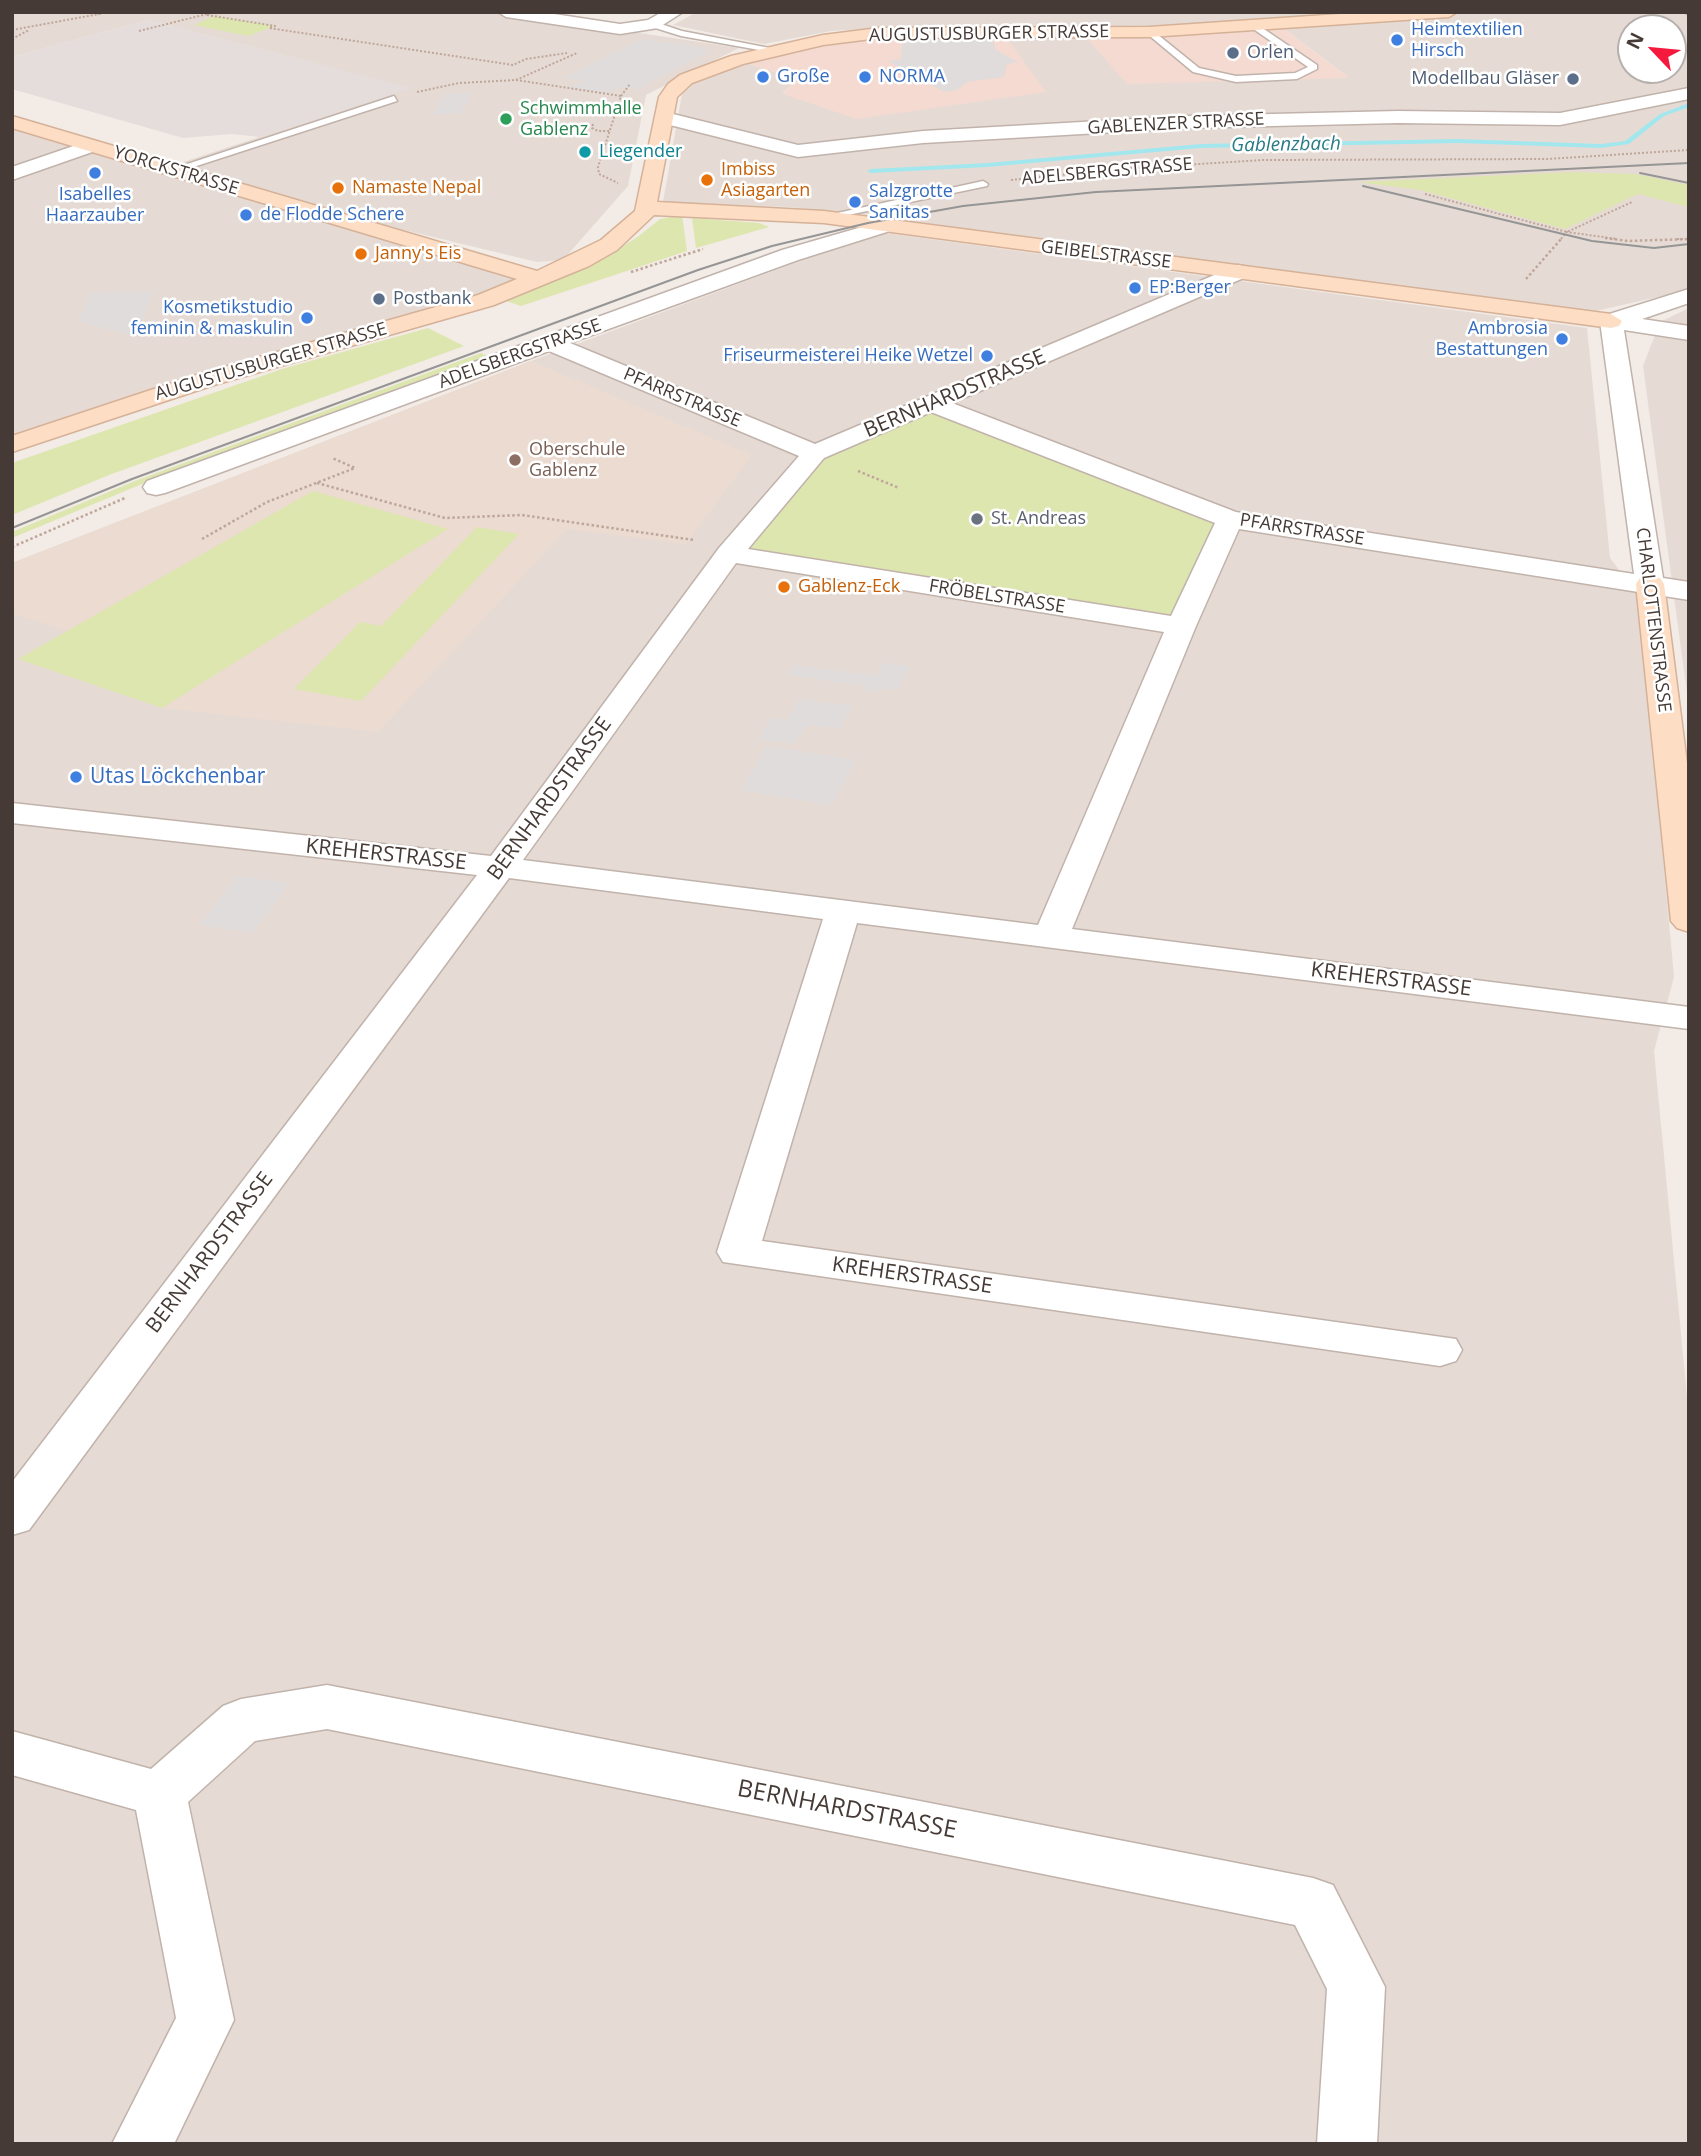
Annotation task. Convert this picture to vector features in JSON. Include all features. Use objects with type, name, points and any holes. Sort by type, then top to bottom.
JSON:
[{"type":"main road","name":"AUGUSTUSBURGER STRASSE","points":[[12,444],[205,380],[486,300],[540,279],[609,244],[634,226],[648,208],[668,97],[686,79],[737,60],[776,50],[879,33],[1149,32],[1449,12]]},
{"type":"main road","name":"YORCKSTRASSE","points":[[12,122],[540,279]]},
{"type":"main road","name":"GEIBELSTRASSE","points":[[648,208],[824,217],[1611,321]]},
{"type":"main road","name":"CHARLOTTENSTRASSE","points":[[1650,584],[1689,920]]},
{"type":"street","points":[[506,12],[620,29],[652,24],[675,12]]},
{"type":"street","name":"GABLENZER STRASSE","points":[[666,118],[798,151],[923,137],[1200,121],[1398,117],[1560,119],[1689,93]]},
{"type":"street","points":[[12,174],[90,145]]},
{"type":"street","name":"ADELSBERGSTRASSE","points":[[156,487],[790,255],[886,226]]},
{"type":"street","name":"BERNHARDSTRASSE","points":[[12,1517],[500,867],[733,550],[815,453],[934,405],[1238,272]]},
{"type":"street","points":[[1611,321],[1689,296]]},
{"type":"street","name":"GEIBELSTRASSE","points":[[1611,321],[1689,333]]},
{"type":"street","name":"CHARLOTTENSTRASSE","points":[[1611,321],[1650,584]]},
{"type":"street","name":"PFARRSTRASSE","points":[[550,343],[815,453]]},
{"type":"street","name":"PFARRSTRASSE","points":[[934,405],[1230,519],[1689,591]]},
{"type":"street","points":[[1051,937],[1181,626],[1230,519]]},
{"type":"street","name":"FRÖBELSTRASSE","points":[[733,550],[1181,626]]},
{"type":"street","name":"KREHERSTRASSE","points":[[12,813],[500,867],[1689,1017]]},
{"type":"street","name":"KREHERSTRASSE","points":[[843,911],[737,1252],[1440,1350]]},
{"type":"street","name":"BERNHARDSTRASSE","points":[[160,1794],[241,1721],[327,1707],[1313,1903],[1356,1986],[1347,2144]]},
{"type":"street","points":[[12,1753],[160,1794],[175,1882],[205,2020],[142,2144]]},
{"type":"lane","points":[[652,24],[681,33],[776,50]]},
{"type":"lane","points":[[1149,32],[1196,70],[1236,79],[1297,76],[1314,67],[1255,26]]},
{"type":"lane","points":[[174,170],[394,99]]},
{"type":"lane","points":[[824,217],[982,184]]},
{"type":"path","points":[[95,12],[99,14]]},
{"type":"path","points":[[12,30],[107,12]]},
{"type":"path","points":[[139,31],[215,12]]},
{"type":"path","points":[[1682,12],[1689,15]]},
{"type":"path","points":[[207,15],[275,26],[269,28],[513,65],[526,59],[583,51],[516,80]]},
{"type":"path","points":[[12,39],[33,28]]},
{"type":"path","points":[[394,99],[428,88],[459,83],[516,80],[621,96]]},
{"type":"path","points":[[593,124],[592,128],[598,131],[610,131],[621,96],[630,84]]},
{"type":"path","name":"ADELSBERGSTRASSE","points":[[982,184],[1117,169],[1264,160],[1547,159],[1689,150]]},
{"type":"path","points":[[1425,194],[1567,232],[1629,241],[1689,239]]},
{"type":"path","points":[[1502,306],[1567,232],[1632,202]]},
{"type":"path","points":[[629,272],[708,248]]},
{"type":"path","points":[[202,539],[267,502],[355,468],[290,438]]},
{"type":"path","points":[[853,469],[899,488]]},
{"type":"path","points":[[317,483],[445,518],[522,515],[733,550]]},
{"type":"path","points":[[12,547],[156,487]]},
{"type":"shaded area","points":[[12,12],[501,12],[739,48],[646,95],[628,186],[563,260],[537,262],[263,196],[168,167],[409,88],[148,20],[12,57]]},
{"type":"shaded area","points":[[697,12],[1405,12],[1147,30],[880,28],[831,31],[764,44],[673,25]]},
{"type":"shaded area","points":[[1488,12],[1689,12],[1689,290],[1591,312],[954,230],[871,215],[789,207],[663,202],[682,94],[693,82],[747,63],[796,79],[783,93],[1045,92],[1005,36],[1085,36],[1348,77],[1282,27]]},
{"type":"shaded area","points":[[148,20],[411,88],[260,137],[232,134],[183,138],[12,89],[12,57]]},
{"type":"shaded area","points":[[1282,27],[1349,78],[1127,84],[1085,36]]},
{"type":"shaded area","points":[[919,36],[1005,36],[1046,92],[857,119],[783,94],[795,79],[747,63],[838,42]]},
{"type":"shaded area","points":[[642,39],[702,47],[708,52],[636,90],[619,87],[607,93],[570,88],[582,81],[563,78]]},
{"type":"shaded area","points":[[902,39],[992,39],[996,50],[1018,62],[1007,64],[1004,77],[967,82],[957,90],[944,92],[888,61],[901,59]]},
{"type":"shaded area","points":[[446,93],[471,94],[460,114],[432,114]]},
{"type":"shaded area","points":[[12,124],[525,280],[12,441]]},
{"type":"shaded area","points":[[878,232],[1587,328],[1610,558],[1639,596],[1674,977],[1654,1051],[1689,1418],[1689,2144],[12,2144],[12,563],[531,361]]},
{"type":"shaded area","points":[[154,291],[135,337],[79,321],[89,293]]},
{"type":"shaded area","points":[[1689,308],[1689,708],[1643,366],[1660,322]]},
{"type":"shaded area","points":[[531,361],[752,455],[686,544],[567,529],[378,732],[162,708],[18,659],[67,631],[12,613],[12,563]]},
{"type":"shaded area","points":[[883,663],[910,666],[897,690],[879,688],[876,692],[863,691],[866,686],[787,675],[793,665],[876,676]]},
{"type":"shaded area","points":[[799,699],[853,706],[839,729],[807,725],[795,744],[758,740],[772,718],[787,720]]},
{"type":"shaded area","points":[[767,746],[856,760],[831,805],[740,790]]},
{"type":"shaded area","points":[[237,876],[289,883],[253,933],[200,925]]},
{"type":"green space","points":[[214,16],[275,26],[248,36],[194,25]]},
{"type":"green space","points":[[1572,172],[1635,174],[1689,185],[1689,207],[1638,194],[1565,229],[1420,190],[1358,182]]},
{"type":"green space","points":[[682,215],[687,251],[521,306],[506,301],[592,266],[660,219]]},
{"type":"green space","points":[[692,218],[759,223],[769,227],[696,248]]},
{"type":"green space","points":[[428,328],[464,346],[109,475],[12,515],[12,463],[282,369]]},
{"type":"green space","points":[[481,353],[487,356],[142,484],[12,538],[12,532],[135,481]]},
{"type":"green space","points":[[934,405],[1230,519],[1181,626],[737,546],[815,453]]},
{"type":"green space","points":[[313,491],[448,529],[162,708],[18,659]]},
{"type":"green space","points":[[477,527],[519,534],[361,701],[294,689],[360,622],[381,626]]},
{"type":"waterway","name":"Gablenzbach","points":[[871,171],[987,165],[1201,146],[1458,141],[1601,146],[1627,143],[1662,115],[1689,105]]},
{"type":"tram line","points":[[12,528],[132,479],[698,270],[772,246],[868,223],[963,206],[1096,192],[1689,163]]},
{"type":"tram line","points":[[1640,173],[1689,183]]},
{"type":"tram line","points":[[1363,186],[1592,241],[1654,248],[1689,244]]},
{"type":"place","name":"Heimtextilien Hirsch","points":[[1397,40]]},
{"type":"place","name":"Orlen","points":[[1233,53]]},
{"type":"place","name":"Große","points":[[763,77]]},
{"type":"place","name":"NORMA","points":[[865,77]]},
{"type":"place","name":"Modellbau Gläser","points":[[1573,79]]},
{"type":"place","name":"Schwimmhalle Gablenz","points":[[506,119]]},
{"type":"place","name":"Liegender","points":[[585,152]]},
{"type":"place","name":"Isabelles Haarzauber","points":[[95,173]]},
{"type":"place","name":"Imbiss Asiagarten","points":[[707,180]]},
{"type":"place","name":"Namaste Nepal","points":[[338,188]]},
{"type":"place","name":"Salzgrotte Sanitas","points":[[855,202]]},
{"type":"place","name":"de Flodde Schere","points":[[246,215]]},
{"type":"place","name":"Janny's Eis","points":[[361,254]]},
{"type":"place","name":"EP:Berger","points":[[1135,288]]},
{"type":"place","name":"Postbank","points":[[379,299]]},
{"type":"place","name":"Kosmetikstudio feminin & maskulin","points":[[307,318]]},
{"type":"place","name":"Ambrosia Bestattungen","points":[[1562,339]]},
{"type":"place","name":"Friseurmeisterei Heike Wetzel","points":[[987,356]]},
{"type":"place","name":"Oberschule Gablenz","points":[[515,460]]},
{"type":"place","name":"St. Andreas","points":[[977,519]]},
{"type":"place","name":"Gablenz-Eck","points":[[784,587]]},
{"type":"place","name":"Utas Löckchenbar","points":[[76,777]]}]
